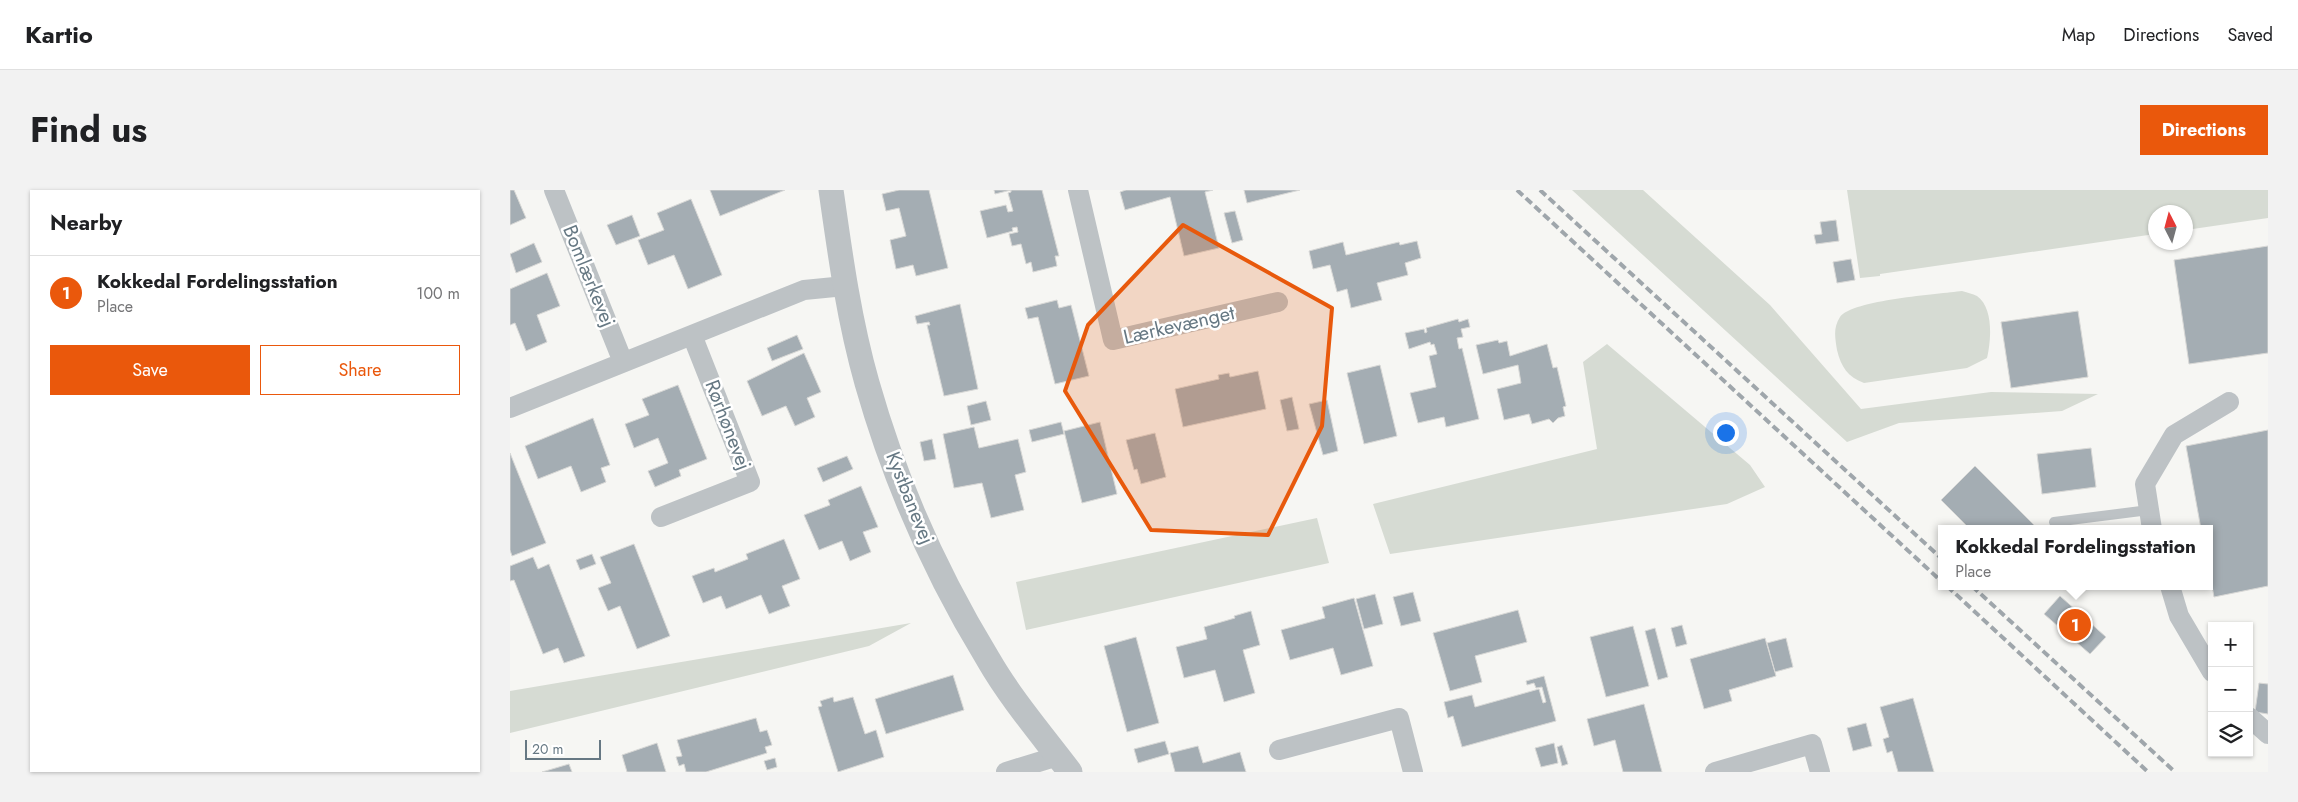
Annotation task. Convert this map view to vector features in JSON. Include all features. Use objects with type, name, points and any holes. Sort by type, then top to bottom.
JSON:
[{"type":"street","name":"Bomlærkevej","points":[[554,190],[623,362]]},
{"type":"street","name":"Kystbanevej","points":[[830,190],[845,286],[867,383],[901,482],[937,564],[988,659],[1064,764]]},
{"type":"street","name":"Lærkevænget","points":[[1078,190],[1113,340],[1278,302]]},
{"type":"street","points":[[510,408],[804,290],[845,286]]},
{"type":"street","name":"Rørhønevej","points":[[661,517],[750,482],[692,335]]},
{"type":"street","points":[[2151,519],[2145,484],[2174,435],[2229,402]]},
{"type":"street","points":[[2171,590],[2179,616],[2209,667]]},
{"type":"street","points":[[1279,750],[1399,718],[1413,772]]},
{"type":"street","points":[[2253,720],[2268,734]]},
{"type":"street","points":[[1715,772],[1812,744],[1820,772]]},
{"type":"street","points":[[1006,772],[1064,764]]},
{"type":"lane","points":[[2054,522],[2151,519]]},
{"type":"highlighted area","points":[[1183,225],[1332,308],[1322,426],[1268,535],[1151,530],[1065,391],[1088,325]]},
{"type":"shaded area","points":[[1572,190],[1643,190],[1770,305],[1861,409],[1991,392],[2098,394],[2062,411],[1899,423],[1847,442]]},
{"type":"shaded area","points":[[1847,190],[2268,190],[2268,218],[2193,229],[2193,205],[2148,205],[2148,235],[1860,278]]},
{"type":"shaded area","points":[[1962,291],[1977,296],[1982,301],[1989,316],[1990,343],[1987,358],[1967,368],[1864,383],[1846,371],[1837,350],[1835,329],[1840,317],[1848,311],[1878,302]]},
{"type":"shaded area","points":[[1607,344],[1750,465],[1765,487],[1727,504],[1390,554],[1373,504],[1597,449],[1583,362]]},
{"type":"shaded area","points":[[1317,518],[1329,563],[1026,630],[1016,582]]},
{"type":"shaded area","points":[[911,623],[869,646],[510,733],[510,691]]},
{"type":"building","points":[[510,190],[514,190],[526,218],[510,225]]},
{"type":"building","points":[[710,190],[785,190],[720,216]]},
{"type":"building","points":[[899,190],[929,190],[948,268],[916,276],[913,265],[896,269],[890,240],[906,236],[899,208],[886,211],[882,194]]},
{"type":"building","points":[[994,190],[1011,190],[995,194]]},
{"type":"building","points":[[1011,190],[1042,190],[1059,256],[1055,256],[1057,266],[1033,272],[1031,262],[1026,264],[1021,244],[1012,246],[1009,234],[1018,232],[1017,227],[1012,228],[1013,231],[987,238],[980,211],[1006,205],[1008,212],[1013,211],[1008,193]]},
{"type":"building","points":[[1126,190],[1213,190],[1205,192],[1219,248],[1184,256],[1170,197],[1125,210],[1120,192]]},
{"type":"building","points":[[1244,190],[1300,190],[1247,203]]},
{"type":"building","points":[[691,199],[722,275],[688,289],[674,255],[648,265],[638,240],[664,230],[657,213]]},
{"type":"building","points":[[1235,211],[1243,240],[1232,243],[1224,213]]},
{"type":"building","points":[[632,215],[640,236],[616,245],[607,225]]},
{"type":"building","points":[[1836,220],[1839,241],[1816,244],[1814,235],[1822,234],[1820,222]]},
{"type":"building","points":[[1417,241],[1421,258],[1405,263],[1408,275],[1377,283],[1382,300],[1351,308],[1347,289],[1337,292],[1330,265],[1313,269],[1309,251],[1343,242],[1346,255],[1399,242],[1400,245]]},
{"type":"building","points":[[534,243],[542,262],[516,273],[510,254]]},
{"type":"building","points":[[2268,246],[2268,353],[2189,364],[2174,260]]},
{"type":"building","points":[[1851,259],[1855,280],[1837,283],[1833,262]]},
{"type":"building","points":[[547,273],[560,306],[537,315],[547,342],[526,351],[515,323],[510,325],[510,289]]},
{"type":"building","points":[[1057,300],[1059,308],[1071,305],[1089,376],[1055,384],[1038,317],[1028,319],[1025,308]]},
{"type":"building","points":[[960,304],[978,389],[944,396],[927,325],[930,325],[929,322],[917,324],[915,316]]},
{"type":"building","points":[[2078,311],[2088,377],[2011,388],[2001,322]]},
{"type":"building","points":[[1458,319],[1459,322],[1468,319],[1470,327],[1461,329],[1463,337],[1457,338],[1459,349],[1462,348],[1479,419],[1446,427],[1444,417],[1418,423],[1410,393],[1436,387],[1429,356],[1437,354],[1434,344],[1431,345],[1430,342],[1409,349],[1405,333],[1424,329],[1425,333],[1427,332],[1426,328]]},
{"type":"building","points":[[797,335],[803,349],[772,361],[767,348]]},
{"type":"building","points":[[1498,340],[1499,343],[1507,341],[1510,356],[1547,344],[1553,368],[1557,367],[1566,406],[1563,407],[1565,416],[1558,418],[1553,423],[1549,419],[1532,424],[1529,414],[1504,420],[1497,389],[1521,383],[1518,365],[1483,374],[1476,345]]},
{"type":"building","points":[[804,353],[821,392],[807,398],[815,417],[795,426],[786,406],[762,416],[747,381]]},
{"type":"building","points":[[1380,365],[1397,436],[1364,444],[1347,373]]},
{"type":"building","points":[[1258,371],[1266,409],[1183,427],[1175,389],[1219,379],[1218,375],[1229,373],[1230,377]]},
{"type":"building","points":[[678,385],[707,459],[679,470],[681,476],[655,487],[648,471],[668,463],[658,438],[634,448],[625,424],[649,415],[642,399]]},
{"type":"building","points":[[1292,397],[1299,429],[1287,431],[1280,400]]},
{"type":"building","points":[[1327,400],[1338,451],[1323,455],[1309,404]]},
{"type":"building","points":[[986,401],[991,420],[971,425],[967,406]]},
{"type":"building","points":[[593,418],[610,465],[601,468],[606,482],[581,492],[571,466],[538,479],[525,446]]},
{"type":"building","points":[[1061,422],[1064,434],[1032,442],[1029,430]]},
{"type":"building","points":[[1100,422],[1117,494],[1082,503],[1064,431]]},
{"type":"building","points":[[974,427],[979,448],[1018,439],[1026,472],[1015,475],[1024,510],[991,518],[982,483],[954,488],[943,434]]},
{"type":"building","points":[[2268,430],[2268,586],[2214,597],[2213,525],[2200,525],[2186,446]]},
{"type":"building","points":[[1155,433],[1166,477],[1141,484],[1137,469],[1134,470],[1126,440]]},
{"type":"building","points":[[932,439],[936,459],[924,461],[920,442]]},
{"type":"building","points":[[2091,448],[2096,487],[2042,494],[2037,454]]},
{"type":"building","points":[[510,453],[546,543],[512,556],[510,550]]},
{"type":"building","points":[[847,456],[853,469],[823,482],[817,468]]},
{"type":"building","points":[[1975,466],[2034,525],[1966,525],[1941,500]]},
{"type":"building","points":[[861,486],[878,527],[863,532],[871,552],[850,561],[842,541],[819,550],[804,515],[830,505],[828,500]]},
{"type":"building","points":[[784,539],[800,579],[782,586],[790,606],[769,614],[761,595],[726,609],[721,596],[703,603],[692,576],[714,568],[715,572],[748,559],[746,554]]},
{"type":"building","points":[[634,544],[670,636],[637,649],[620,606],[608,611],[598,588],[611,583],[600,557]]},
{"type":"building","points":[[592,554],[596,564],[580,570],[576,560]]},
{"type":"building","points":[[533,557],[538,569],[549,564],[585,656],[564,663],[558,648],[543,654],[514,580],[510,581],[510,566]]},
{"type":"building","points":[[1413,592],[1421,621],[1401,626],[1393,597]]},
{"type":"building","points":[[1375,594],[1383,624],[1364,629],[1356,599]]},
{"type":"building","points":[[2060,596],[2106,637],[2090,654],[2044,614]]},
{"type":"building","points":[[1354,598],[1373,666],[1341,675],[1333,648],[1290,660],[1281,630],[1325,618],[1322,607]]},
{"type":"building","points":[[1518,610],[1527,642],[1475,656],[1482,682],[1450,691],[1433,633]]},
{"type":"building","points":[[1251,611],[1260,645],[1243,650],[1255,693],[1224,702],[1215,670],[1184,678],[1176,647],[1207,639],[1204,627]]},
{"type":"building","points":[[1682,625],[1687,644],[1676,647],[1671,628]]},
{"type":"building","points":[[1633,626],[1649,686],[1606,697],[1590,637]]},
{"type":"building","points":[[1655,628],[1668,677],[1658,680],[1645,631]]},
{"type":"building","points":[[1136,637],[1159,723],[1127,732],[1104,646]]},
{"type":"building","points":[[1765,638],[1776,676],[1729,690],[1732,701],[1704,709],[1690,659]]},
{"type":"building","points":[[1786,638],[1793,667],[1775,672],[1767,643]]},
{"type":"building","points":[[953,675],[964,710],[886,734],[875,699]]},
{"type":"building","points":[[1544,676],[1556,721],[1462,747],[1453,716],[1448,718],[1444,702],[1472,695],[1475,707],[1539,689],[1543,703],[1546,702],[1542,687],[1536,688],[1534,683],[1527,685],[1526,681]]},
{"type":"building","points":[[2259,683],[2268,684],[2268,714],[2255,712]]},
{"type":"building","points":[[833,697],[834,702],[853,697],[865,734],[876,730],[884,757],[838,772],[818,707],[822,706],[820,701]]},
{"type":"building","points":[[1913,698],[1934,772],[1898,772],[1892,751],[1887,753],[1883,739],[1889,737],[1880,707]]},
{"type":"building","points":[[1644,704],[1662,772],[1623,772],[1615,740],[1594,746],[1587,719]]},
{"type":"building","points":[[756,718],[760,732],[767,730],[772,745],[765,747],[767,753],[706,772],[686,772],[684,764],[679,766],[676,757],[682,756],[677,740]]},
{"type":"building","points":[[1866,723],[1872,746],[1853,751],[1847,728]]},
{"type":"building","points":[[1165,741],[1169,754],[1138,763],[1134,749]]},
{"type":"building","points":[[657,743],[666,772],[627,772],[622,755]]},
{"type":"building","points":[[1554,743],[1558,763],[1541,767],[1535,748]]},
{"type":"building","points":[[1562,745],[1568,764],[1562,766],[1557,747]]},
{"type":"building","points":[[1198,746],[1203,763],[1240,752],[1246,772],[1175,772],[1170,753]]},
{"type":"building","points":[[775,758],[777,767],[767,770],[764,761]]},
{"type":"building","points":[[569,764],[572,772],[542,772]]},
{"type":"railway","points":[[1517,190],[1938,578]]},
{"type":"railway","points":[[1540,190],[1938,555]]},
{"type":"railway","points":[[1951,590],[2148,772]]},
{"type":"railway","points":[[1976,590],[2175,772]]},
{"type":"place","name":"Kokkedal Fordelingsstation","points":[[2075,625]]}]
